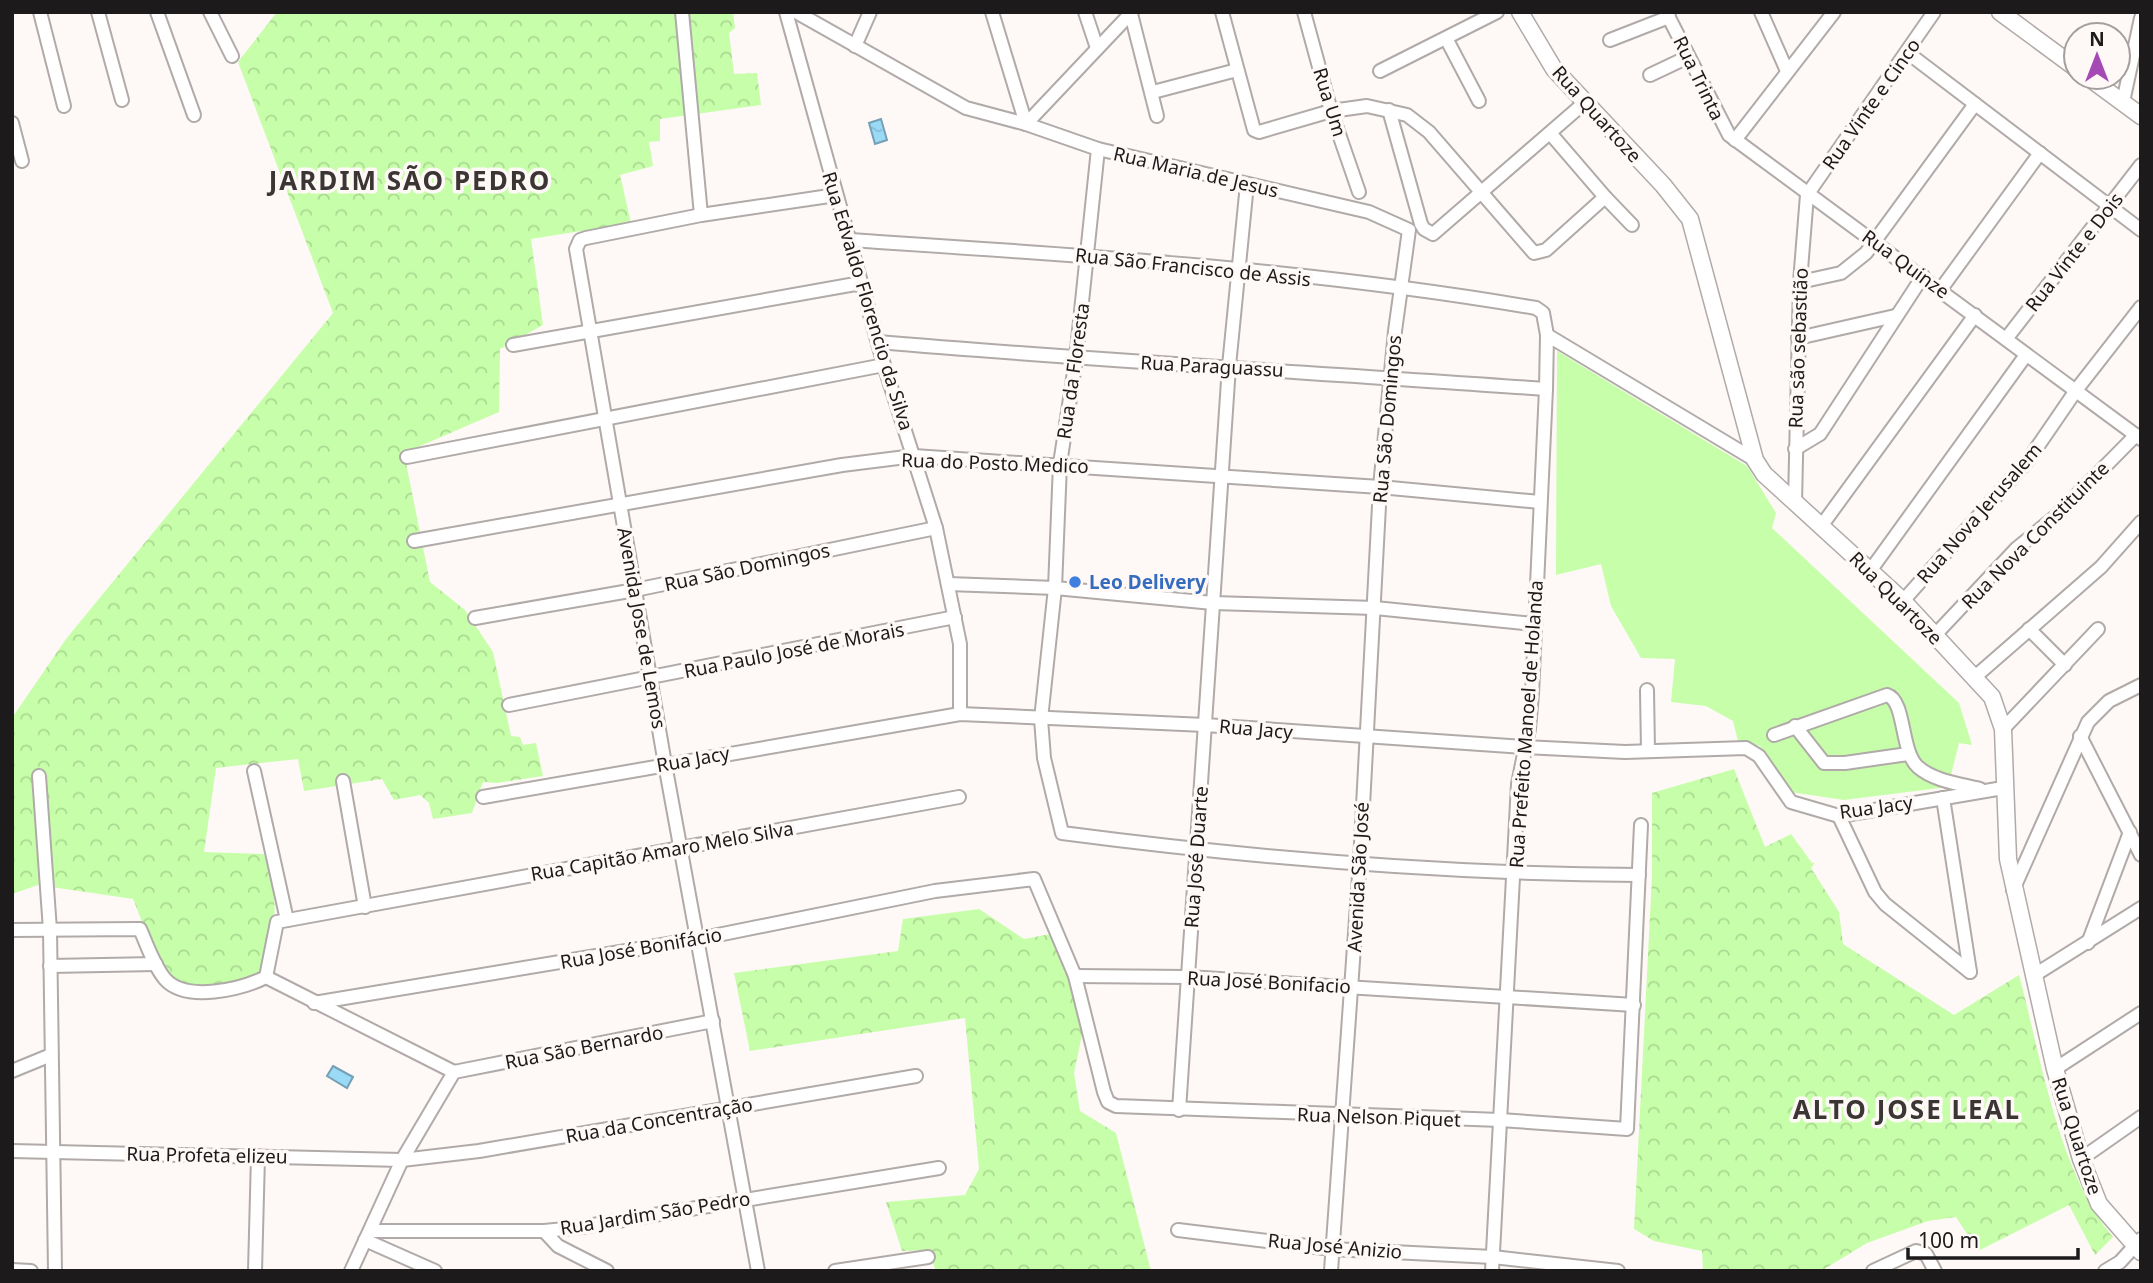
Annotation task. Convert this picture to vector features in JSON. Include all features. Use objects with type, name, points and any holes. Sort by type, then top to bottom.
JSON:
[{"type":"street","points":[[40,12],[64,106]]},
{"type":"street","points":[[98,12],[122,100]]},
{"type":"street","points":[[157,12],[194,115]]},
{"type":"street","points":[[209,12],[232,56]]},
{"type":"street","points":[[682,12],[701,215],[836,195]]},
{"type":"street","name":"Rua Edvaldo Florencio da Silva","points":[[786,12],[884,365],[936,528],[960,644],[960,714]]},
{"type":"street","name":"Rua Maria de Jesus","points":[[796,12],[966,108],[1026,124],[1098,149],[1369,212],[1409,230]]},
{"type":"street","points":[[855,46],[870,12]]},
{"type":"street","points":[[992,12],[1026,124]]},
{"type":"street","points":[[1085,12],[1097,48]]},
{"type":"street","points":[[1222,12],[1254,130],[1259,132],[1331,110],[1367,106],[1417,120],[1483,191],[1534,253],[1546,250],[1605,197]]},
{"type":"street","name":"Rua Um","points":[[1304,12],[1331,110],[1359,192]]},
{"type":"street","points":[[1380,71],[1447,40],[1497,12]]},
{"type":"street","name":"Rua Quartoze","points":[[1520,12],[1554,69],[1690,219],[1755,460],[1764,474],[1903,601],[1976,676],[1992,697],[2003,729],[2003,788],[2013,890],[2055,1069],[2081,1159],[2099,1204],[2139,1246]]},
{"type":"street","points":[[1760,12],[1787,71]]},
{"type":"street","points":[[1735,140],[1834,12]]},
{"type":"street","name":"Rua Vinte e Cinco","points":[[1807,195],[1934,12]]},
{"type":"street","points":[[2000,12],[2062,58]]},
{"type":"street","points":[[1026,124],[1132,13]]},
{"type":"street","points":[[1132,13],[1157,116]]},
{"type":"street","points":[[1610,40],[1668,15]]},
{"type":"street","name":"Rua Trinta","points":[[1668,15],[1725,131],[1735,140]]},
{"type":"street","points":[[2123,102],[2141,18]]},
{"type":"street","points":[[1447,40],[1479,101]]},
{"type":"street","points":[[1908,53],[2141,230]]},
{"type":"street","points":[[1650,75],[1688,57]]},
{"type":"street","points":[[1153,92],[1237,70]]},
{"type":"street","points":[[2108,91],[2141,116]]},
{"type":"street","points":[[2123,102],[2141,101]]},
{"type":"street","points":[[1389,110],[1424,229],[1433,233],[1583,104]]},
{"type":"street","points":[[1800,282],[1841,273],[1861,257],[1975,104]]},
{"type":"street","points":[[12,123],[22,161]]},
{"type":"street","points":[[1550,133],[1632,225]]},
{"type":"street","name":"Rua Quinze","points":[[1735,140],[2077,390]]},
{"type":"street","name":"Rua da Floresta","points":[[1098,149],[1076,359],[1060,464],[1055,588],[1041,719],[1044,758],[1062,833],[1197,851]]},
{"type":"street","points":[[1941,289],[2040,153]]},
{"type":"street","name":"Rua Vinte e Dois","points":[[2006,339],[2141,165]]},
{"type":"street","points":[[1229,366],[1247,184]]},
{"type":"street","name":"Rua são sebastião","points":[[1795,502],[1800,282],[1807,195]]},
{"type":"street","name":"Avenida Jose de Lemos","points":[[701,215],[586,238],[580,240],[576,249],[665,764],[758,1271]]},
{"type":"street","name":"Rua São Domingos","points":[[1375,608],[1380,487],[1390,378],[1409,230]]},
{"type":"street","name":"Rua São Francisco de Assis","points":[[849,240],[1238,269],[1536,307]]},
{"type":"street","points":[[1795,449],[1821,433],[1923,276]]},
{"type":"street","points":[[513,345],[861,283]]},
{"type":"street","name":"Rua Prefeito Manoel de Holanda","points":[[1492,1271],[1518,783],[1530,715],[1546,388],[1546,319],[1536,307]]},
{"type":"street","name":"Rua Nova Jerusalem","points":[[1903,601],[2029,459],[2077,390],[2141,307]]},
{"type":"street","points":[[1798,338],[1895,316]]},
{"type":"street","points":[[1822,525],[1975,316]]},
{"type":"street","points":[[1547,335],[1755,460]]},
{"type":"street","name":"Rua Paraguassu","points":[[878,342],[1076,359],[1229,366],[1546,388]]},
{"type":"street","points":[[1870,571],[2026,355]]},
{"type":"street","points":[[407,457],[884,365]]},
{"type":"street","name":"Rua José Duarte","points":[[1179,1110],[1229,366]]},
{"type":"street","points":[[2077,390],[2138,437]]},
{"type":"street","name":"Rua Nova Constituinte","points":[[1935,635],[2016,549],[2056,517],[2138,437]]},
{"type":"street","name":"Rua do Posto Medico","points":[[414,541],[842,465],[914,456],[1380,487],[1540,502]]},
{"type":"street","points":[[1976,676],[2101,568],[2141,522]]},
{"type":"street","name":"Rua São Domingos","points":[[475,618],[635,590],[936,528]]},
{"type":"street","points":[[948,584],[1055,588],[1213,603],[1375,608],[1534,624]]},
{"type":"street","name":"Avenida São José","points":[[1331,1271],[1352,987],[1365,738],[1375,608]]},
{"type":"street","name":"Rua Paulo José de Morais","points":[[509,705],[955,617]]},
{"type":"street","points":[[2029,629],[2065,665]]},
{"type":"street","points":[[2003,729],[2098,629]]},
{"type":"street","points":[[2013,890],[2080,736],[2096,712],[2109,701],[2141,685]]},
{"type":"street","points":[[1647,690],[1648,751]]},
{"type":"street","points":[[1773,735],[1886,695],[1892,696],[1898,707],[1908,754],[1917,766],[1933,775],[1984,790]]},
{"type":"street","name":"Rua Jacy","points":[[483,797],[960,714],[1206,724],[1365,738],[1524,747],[1648,751],[1753,750],[1791,802],[1839,816],[2003,788]]},
{"type":"street","points":[[1796,726],[1824,763],[1845,763],[1908,754]]},
{"type":"street","points":[[2080,736],[2141,855]]},
{"type":"street","points":[[12,930],[140,929],[166,981],[180,988],[211,992],[237,990],[266,977],[282,921],[254,771]]},
{"type":"street","points":[[39,776],[50,930],[55,1271]]},
{"type":"street","points":[[343,781],[365,906]]},
{"type":"street","name":"Rua Capitão Amaro Melo Silva","points":[[282,921],[959,797]]},
{"type":"street","points":[[1839,816],[1875,892],[1885,904],[1970,972],[1943,798]]},
{"type":"street","points":[[1634,1005],[1641,825]]},
{"type":"street","points":[[2087,943],[2130,832]]},
{"type":"street","points":[[1197,851],[1515,874],[1639,875]]},
{"type":"street","name":"Rua José Bonifácio","points":[[314,1003],[698,939],[967,887],[1034,879],[1075,976]]},
{"type":"street","points":[[2033,976],[2141,908]]},
{"type":"street","points":[[50,966],[156,964]]},
{"type":"street","name":"Rua José Bonifacio","points":[[1075,976],[1186,977],[1634,1005]]},
{"type":"street","name":"Rua Nelson Piquet","points":[[1075,976],[1108,1102],[1131,1109],[1500,1120],[1627,1129],[1634,1005]]},
{"type":"street","points":[[266,977],[454,1072],[402,1160],[351,1271]]},
{"type":"street","points":[[2055,1069],[2141,1013]]},
{"type":"street","name":"Rua São Bernardo","points":[[454,1072],[713,1021]]},
{"type":"street","points":[[12,1071],[51,1055]]},
{"type":"street","name":"Rua da Concentração","points":[[402,1160],[492,1149],[916,1076]]},
{"type":"street","points":[[2081,1159],[2141,1117]]},
{"type":"street","name":"Rua Profeta elizeu","points":[[12,1151],[402,1160]]},
{"type":"street","points":[[255,1271],[258,1156]]},
{"type":"street","name":"Rua Jardim São Pedro","points":[[367,1236],[544,1231],[939,1168]]},
{"type":"street","name":"Rua José Anizio","points":[[1178,1230],[1332,1249],[1493,1257],[1618,1270]]},
{"type":"street","points":[[544,1231],[558,1246],[607,1271]]},
{"type":"street","points":[[367,1236],[435,1271]]},
{"type":"street","points":[[2105,1271],[2139,1246]]},
{"type":"street","points":[[1872,1271],[1905,1254],[1922,1251],[1935,1271]]},
{"type":"street","points":[[835,1271],[928,1257]]},
{"type":"street","points":[[12,1270],[31,1271]]},
{"type":"green space","points":[[277,12],[733,12],[735,28],[729,33],[734,74],[757,73],[761,105],[660,119],[660,141],[649,142],[653,166],[620,175],[631,223],[531,239],[543,325],[500,349],[499,412],[404,453],[430,582],[465,610],[493,652],[511,736],[520,737],[523,745],[536,743],[543,776],[497,783],[483,782],[472,813],[433,819],[429,803],[420,795],[394,800],[382,779],[304,791],[298,759],[216,768],[204,852],[264,854],[273,889],[273,927],[260,974],[223,984],[195,986],[183,984],[163,969],[150,944],[133,899],[38,885],[12,894],[12,718],[66,639],[333,313],[238,62]]},
{"type":"green space","points":[[1557,351],[1747,466],[1776,513],[1772,528],[1959,703],[1972,745],[1959,743],[1948,787],[1844,800],[1790,792],[1760,746],[1738,741],[1733,721],[1706,706],[1671,702],[1675,659],[1641,658],[1611,606],[1601,564],[1556,575]]},
{"type":"green space","points":[[1734,769],[1765,847],[1791,834],[1812,863],[1815,863],[1811,868],[1839,912],[1843,944],[1954,1015],[2019,975],[2044,1077],[2065,1147],[2094,1210],[2113,1237],[2095,1255],[2069,1205],[1978,1251],[1956,1217],[1928,1221],[1867,1243],[1821,1271],[1703,1271],[1702,1251],[1654,1241],[1634,1229],[1652,876],[1652,793]]},
{"type":"green space","points":[[979,909],[1024,939],[1056,933],[1084,1025],[1074,1073],[1080,1111],[1116,1133],[1151,1271],[936,1271],[928,1250],[902,1251],[886,1202],[965,1195],[979,1169],[965,1018],[750,1051],[734,973],[898,951],[903,919]]},
{"type":"water","points":[[881,119],[887,140],[875,144],[869,123]]},
{"type":"water","points":[[333,1066],[353,1077],[347,1088],[327,1076]]},
{"type":"place","name":"Leo Delivery","points":[[1075,582]]},
{"type":"district","name":"JARDIM SÃO PEDRO","points":[[410,180]]},
{"type":"district","name":"ALTO JOSE LEAL","points":[[1907,1109]]}]
